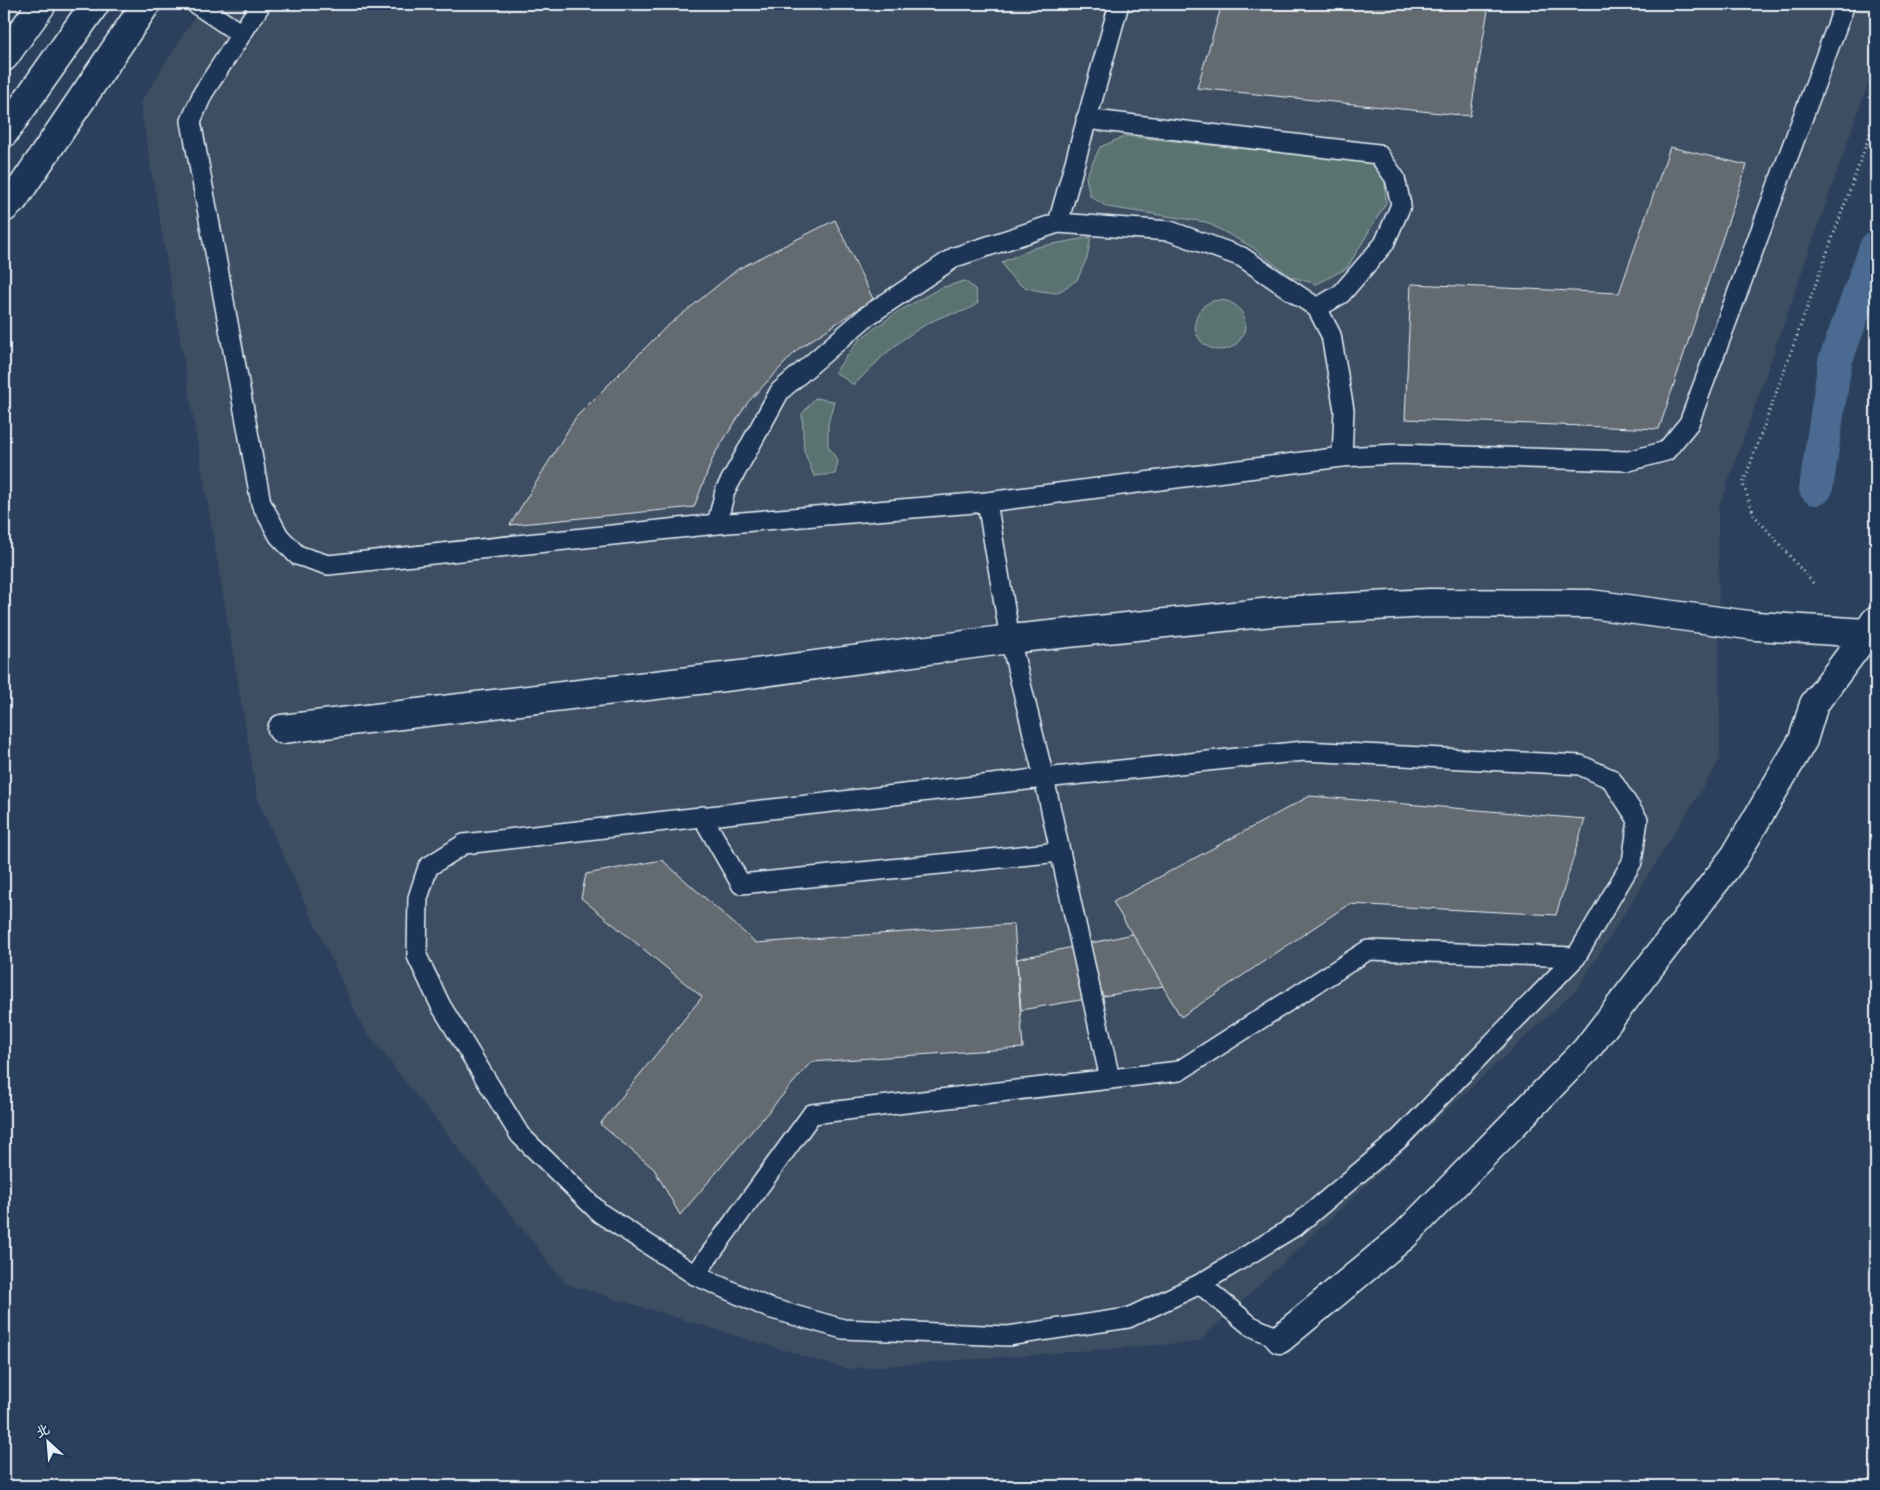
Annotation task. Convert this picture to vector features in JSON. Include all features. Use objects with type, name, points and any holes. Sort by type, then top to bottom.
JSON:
[{"type":"street","points":[[4,56],[42,4]]},
{"type":"street","points":[[4,133],[95,4]]},
{"type":"street","points":[[4,208],[14,199],[146,4]]},
{"type":"street","points":[[282,729],[741,675],[1010,639],[1282,611],[1429,603],[1590,604],[1756,626],[1873,629]]},
{"type":"street","points":[[1280,1338],[1405,1235],[1586,1050],[1736,856],[1803,740],[1814,704],[1873,629]]},
{"type":"lane","points":[[196,4],[241,34]]},
{"type":"lane","points":[[261,4],[203,92],[191,121],[261,503],[279,536],[297,555],[328,565],[717,524],[987,502],[1342,457],[1396,454],[1629,461],[1666,451],[1688,423],[1844,4]]},
{"type":"lane","points":[[1058,223],[1119,4]]},
{"type":"lane","points":[[1086,119],[1378,154],[1395,178],[1400,205],[1384,244],[1341,294],[1317,308]]},
{"type":"lane","points":[[717,524],[726,491],[780,391],[868,316],[955,257],[1058,223],[1170,230],[1242,258],[1317,308],[1331,335],[1344,410],[1342,457]]},
{"type":"lane","points":[[987,502],[1010,639],[1044,778],[1110,1079]]},
{"type":"lane","points":[[1304,751],[1580,765],[1611,779],[1638,820],[1632,862],[1576,957],[1399,1139],[1297,1225],[1200,1284],[1128,1318],[1008,1336],[843,1329],[769,1308],[695,1276],[600,1213],[520,1135],[441,1006],[417,956],[418,898],[428,868],[464,844],[702,816],[1304,751]]},
{"type":"lane","points":[[702,816],[741,884],[1060,852]]},
{"type":"lane","points":[[695,1276],[812,1114],[1179,1071],[1368,950],[1576,957]]},
{"type":"lane","points":[[1200,1284],[1251,1326],[1280,1338]]},
{"type":"path","points":[[1812,583],[1754,514],[1743,484],[1876,118]]},
{"type":"shaded area","points":[[203,4],[1876,4],[1876,61],[1718,511],[1720,760],[1578,988],[1198,1342],[846,1369],[566,1284],[363,1028],[258,801],[140,103]]},
{"type":"green space","points":[[1126,136],[1370,162],[1385,181],[1386,203],[1347,268],[1317,284],[1291,277],[1252,247],[1206,222],[1107,207],[1090,196],[1086,177],[1100,147]]},
{"type":"green space","points":[[1091,237],[1087,258],[1077,280],[1057,293],[1038,291],[1018,283],[1012,278],[1002,262],[1033,248]]},
{"type":"green space","points":[[965,281],[975,289],[978,303],[973,307],[939,318],[915,331],[883,356],[854,385],[835,372],[859,340],[896,313],[940,288]]},
{"type":"green space","points":[[1220,300],[1234,304],[1241,311],[1245,325],[1241,339],[1234,346],[1220,350],[1206,346],[1199,339],[1195,325],[1199,311],[1206,304]]},
{"type":"green space","points":[[815,398],[834,401],[828,424],[828,446],[838,461],[835,474],[814,476],[804,451],[802,414]]},
{"type":"building","points":[[1222,4],[1489,4],[1470,116],[1197,88]]},
{"type":"building","points":[[1670,147],[1747,165],[1659,429],[1405,419],[1411,284],[1619,293]]},
{"type":"building","points":[[835,220],[873,299],[798,349],[748,402],[714,455],[694,507],[510,525],[576,417],[665,328],[738,269]]},
{"type":"building","points":[[1310,796],[1585,819],[1556,915],[1349,904],[1181,1017],[1113,902]]},
{"type":"building","points":[[662,860],[756,943],[1014,924],[1023,1048],[811,1062],[680,1215],[654,1169],[600,1124],[702,997],[581,898],[586,874]]},
{"type":"building","points":[[1133,934],[1163,986],[1021,1010],[1017,959]]},
{"type":"waterway","points":[[1816,488],[1835,362],[1876,248]]}]
